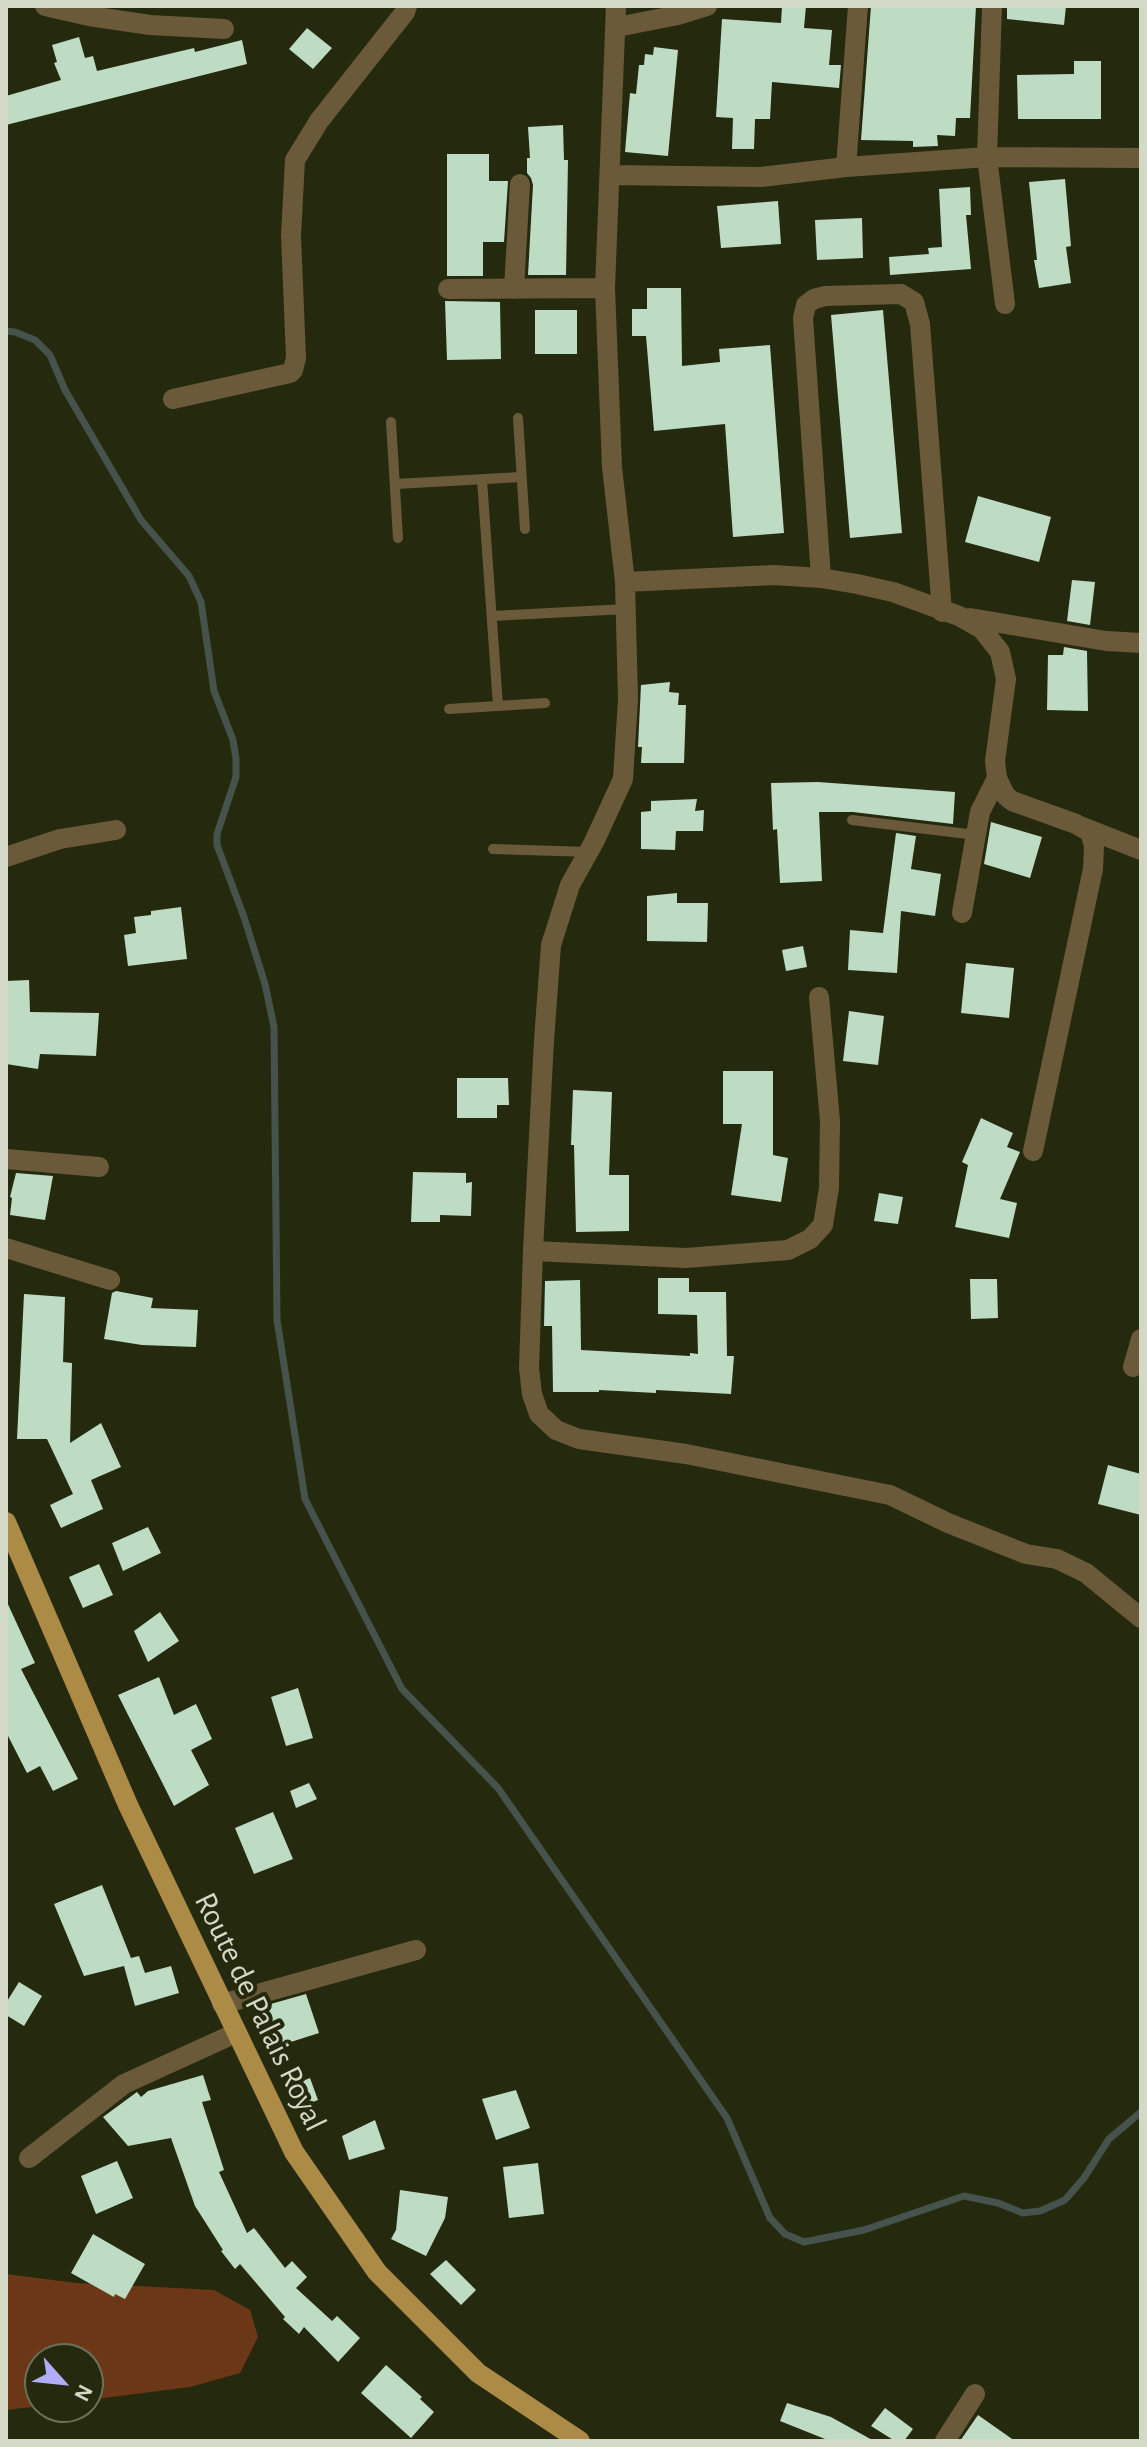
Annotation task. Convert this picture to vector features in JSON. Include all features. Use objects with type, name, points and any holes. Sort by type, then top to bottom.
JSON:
[{"type":"main road","name":"Route de Palais Royal","points":[[6,1522],[128,1805],[294,2152],[377,2272],[478,2373],[580,2441]]},
{"type":"street","points":[[45,6],[150,25],[224,29]]},
{"type":"street","points":[[173,399],[290,373],[295,365],[291,236],[295,160],[319,121],[407,6]]},
{"type":"street","points":[[707,6],[678,15],[617,16],[605,288],[612,467],[625,582],[628,699],[623,779],[570,885],[551,945],[533,1251],[529,1368],[532,1394],[539,1414],[556,1430],[579,1439],[686,1454],[890,1495],[948,1523],[1026,1554],[1057,1559],[1086,1573],[1141,1618]]},
{"type":"street","points":[[846,167],[858,6]]},
{"type":"street","points":[[992,6],[987,157],[1005,304]]},
{"type":"street","points":[[610,175],[761,177],[846,167],[987,157],[1141,158]]},
{"type":"street","points":[[514,289],[520,184]]},
{"type":"street","points":[[448,289],[605,288]]},
{"type":"street","points":[[821,578],[803,318],[806,305],[825,296],[901,294],[914,302],[920,324],[950,614]]},
{"type":"street","points":[[625,582],[774,575],[821,578],[893,592],[982,629],[1000,652],[1006,679],[995,761],[997,778],[1005,795],[1012,801],[1141,850]]},
{"type":"street","points":[[950,614],[1106,641],[1141,643]]},
{"type":"street","points":[[962,913],[980,812],[997,778]]},
{"type":"street","points":[[1033,1151],[1093,869],[1094,846],[1090,832],[1076,824]]},
{"type":"street","points":[[6,857],[60,839],[116,830]]},
{"type":"street","points":[[533,1251],[686,1258],[788,1250],[810,1239],[823,1225],[829,1188],[830,1121],[819,997]]},
{"type":"street","points":[[6,1159],[99,1167]]},
{"type":"street","points":[[6,1248],[110,1280]]},
{"type":"street","points":[[1133,1367],[1141,1339]]},
{"type":"street","points":[[222,2004],[416,1950]]},
{"type":"street","points":[[29,2158],[124,2084],[236,2033]]},
{"type":"street","points":[[945,2441],[975,2394]]},
{"type":"lane","points":[[518,418],[525,529]]},
{"type":"lane","points":[[391,422],[398,538]]},
{"type":"lane","points":[[396,484],[521,477]]},
{"type":"lane","points":[[482,480],[498,706]]},
{"type":"lane","points":[[492,616],[626,609]]},
{"type":"lane","points":[[449,709],[545,703]]},
{"type":"lane","points":[[852,820],[976,835]]},
{"type":"lane","points":[[493,849],[589,852]]},
{"type":"shaded area","points":[[6,2274],[77,2283],[214,2290],[250,2310],[258,2337],[240,2373],[190,2387],[104,2398],[104,2343],[24,2343],[24,2408],[6,2410]]},
{"type":"building","points":[[782,6],[806,6],[804,28],[832,30],[829,65],[841,65],[839,88],[772,82],[770,119],[755,119],[754,149],[732,149],[733,118],[716,117],[722,19],[781,23]]},
{"type":"building","points":[[871,6],[976,6],[970,118],[956,118],[955,136],[937,135],[938,146],[913,147],[913,141],[861,140]]},
{"type":"building","points":[[1007,6],[1066,6],[1064,25],[1007,19]]},
{"type":"building","points":[[307,28],[332,48],[313,69],[289,49]]},
{"type":"building","points":[[79,37],[85,58],[93,56],[97,71],[242,40],[247,64],[6,125],[6,96],[61,80],[54,63],[57,62],[52,45]]},
{"type":"building","points":[[654,47],[678,50],[668,156],[625,152],[630,93],[636,94],[639,65],[644,65],[645,54],[653,55]]},
{"type":"building","points":[[1074,61],[1101,61],[1101,119],[1018,119],[1017,75],[1074,74]]},
{"type":"building","points":[[563,125],[564,160],[568,160],[566,275],[528,275],[533,185],[527,173],[527,158],[530,158],[528,127]]},
{"type":"building","points":[[447,154],[489,154],[489,181],[508,181],[504,242],[483,242],[483,276],[447,276]]},
{"type":"building","points":[[1065,179],[1071,246],[1066,247],[1071,283],[1039,288],[1029,182]]},
{"type":"building","points":[[970,187],[971,215],[966,215],[971,269],[890,275],[889,257],[929,254],[928,248],[942,247],[939,189]]},
{"type":"building","points":[[778,201],[781,244],[721,248],[717,206]]},
{"type":"building","points":[[862,218],[863,258],[817,260],[815,220]]},
{"type":"building","points":[[647,288],[681,288],[682,366],[720,362],[719,349],[770,345],[784,533],[733,537],[725,424],[654,431],[646,336],[632,336],[632,309],[647,309]]},
{"type":"building","points":[[445,301],[500,302],[501,359],[447,360]]},
{"type":"building","points":[[535,310],[577,310],[577,354],[535,354]]},
{"type":"building","points":[[883,310],[902,533],[850,538],[831,315]]},
{"type":"building","points":[[978,496],[1051,517],[1039,562],[965,542]]},
{"type":"building","points":[[1072,580],[1095,582],[1090,625],[1067,621]]},
{"type":"building","points":[[1064,647],[1087,651],[1088,711],[1047,710],[1048,655],[1063,655]]},
{"type":"building","points":[[670,682],[669,692],[679,693],[678,705],[686,705],[684,763],[641,763],[642,747],[638,747],[641,685]]},
{"type":"building","points":[[818,782],[955,792],[953,824],[853,812],[819,812],[822,881],[780,883],[771,783]]},
{"type":"building","points":[[697,799],[695,811],[704,810],[703,831],[676,831],[675,850],[641,849],[641,812],[651,811],[651,801]]},
{"type":"building","points":[[991,822],[1042,837],[1030,878],[984,864]]},
{"type":"building","points":[[896,833],[916,836],[911,869],[941,874],[935,916],[901,911],[897,973],[848,970],[850,930],[883,933]]},
{"type":"building","points":[[677,893],[677,903],[708,903],[707,942],[647,941],[647,896]]},
{"type":"building","points":[[181,907],[187,959],[128,966],[124,935],[136,933],[134,917]]},
{"type":"building","points":[[803,946],[807,967],[786,971],[782,950]]},
{"type":"building","points":[[966,963],[1014,968],[1009,1018],[961,1013]]},
{"type":"building","points":[[29,980],[30,1012],[99,1013],[96,1056],[40,1054],[38,1069],[6,1064],[6,981]]},
{"type":"building","points":[[849,1011],[884,1016],[878,1065],[843,1061]]},
{"type":"building","points":[[723,1071],[773,1071],[773,1155],[788,1158],[781,1202],[731,1195],[742,1124],[723,1124]]},
{"type":"building","points":[[457,1078],[508,1078],[509,1105],[497,1105],[497,1118],[457,1118]]},
{"type":"building","points":[[573,1090],[612,1092],[609,1175],[629,1175],[629,1231],[576,1232],[574,1145],[571,1145]]},
{"type":"building","points":[[981,1118],[1013,1133],[1007,1147],[1020,1152],[1000,1199],[1017,1203],[1009,1238],[955,1227],[968,1165],[962,1162]]},
{"type":"building","points":[[413,1172],[466,1173],[466,1183],[472,1182],[471,1216],[440,1215],[440,1222],[411,1222]]},
{"type":"building","points":[[16,1173],[53,1176],[45,1220],[10,1215],[10,1197]]},
{"type":"building","points":[[879,1193],[903,1197],[898,1224],[874,1221]]},
{"type":"building","points":[[658,1278],[689,1278],[689,1292],[726,1292],[727,1356],[734,1356],[731,1394],[656,1390],[656,1393],[599,1390],[553,1392],[552,1326],[544,1326],[545,1281],[580,1280],[581,1350],[698,1354],[697,1315],[658,1314]]},
{"type":"building","points":[[970,1279],[997,1279],[998,1318],[971,1319]]},
{"type":"building","points":[[116,1291],[153,1298],[151,1308],[198,1310],[196,1347],[142,1345],[104,1339],[112,1293]]},
{"type":"building","points":[[24,1294],[65,1297],[63,1362],[72,1363],[70,1443],[101,1423],[121,1467],[91,1480],[103,1509],[61,1528],[50,1505],[73,1494],[47,1439],[17,1439]]},
{"type":"building","points":[[1108,1465],[1141,1474],[1141,1515],[1098,1504]]},
{"type":"building","points":[[148,1527],[161,1553],[123,1571],[112,1543]]},
{"type":"building","points":[[99,1564],[113,1595],[83,1608],[69,1577]]},
{"type":"building","points":[[6,1600],[35,1663],[21,1669],[78,1779],[53,1791],[40,1766],[27,1773],[6,1732]]},
{"type":"building","points":[[160,1612],[179,1641],[148,1662],[134,1631]]},
{"type":"building","points":[[159,1677],[174,1715],[196,1704],[212,1739],[191,1750],[209,1785],[174,1806],[118,1695]]},
{"type":"building","points":[[298,1688],[313,1738],[286,1746],[271,1697]]},
{"type":"building","points":[[309,1783],[317,1799],[296,1808],[290,1791]]},
{"type":"building","points":[[273,1812],[293,1859],[254,1874],[235,1828]]},
{"type":"building","points":[[102,1885],[131,1958],[139,1956],[145,1973],[171,1966],[179,1993],[135,2006],[124,1966],[84,1976],[54,1904]]},
{"type":"building","points":[[19,1982],[42,1996],[24,2026],[6,2015],[6,2003]]},
{"type":"building","points":[[306,1994],[319,2033],[272,2048],[260,2007]]},
{"type":"building","points":[[203,2075],[211,2100],[202,2102],[224,2170],[219,2172],[247,2233],[254,2228],[285,2268],[292,2261],[307,2277],[296,2288],[332,2321],[337,2316],[360,2338],[338,2362],[304,2327],[299,2334],[283,2319],[285,2317],[240,2264],[235,2269],[221,2251],[195,2206],[171,2138],[128,2146],[103,2117],[137,2092],[141,2097],[148,2091]]},
{"type":"building","points":[[310,2078],[318,2100],[293,2110],[285,2088]]},
{"type":"building","points":[[516,2090],[530,2128],[496,2140],[482,2099]]},
{"type":"building","points":[[375,2120],[385,2149],[349,2160],[342,2136]]},
{"type":"building","points":[[117,2161],[133,2198],[96,2214],[81,2176]]},
{"type":"building","points":[[538,2163],[544,2214],[509,2218],[503,2167]]},
{"type":"building","points":[[400,2190],[448,2197],[445,2218],[426,2256],[391,2239],[396,2230]]},
{"type":"building","points":[[93,2234],[145,2264],[125,2299],[115,2294],[114,2297],[71,2273]]},
{"type":"building","points":[[446,2260],[476,2290],[461,2305],[430,2274]]},
{"type":"building","points":[[386,2365],[434,2412],[411,2438],[361,2393]]},
{"type":"building","points":[[787,2403],[831,2417],[874,2441],[830,2441],[780,2421]]},
{"type":"building","points":[[885,2408],[913,2429],[904,2441],[895,2441],[871,2426]]},
{"type":"building","points":[[978,2415],[1015,2441],[960,2441]]},
{"type":"waterway","points":[[6,331],[35,340],[50,355],[65,390],[141,520],[189,576],[201,602],[214,691],[233,740],[236,759],[236,777],[217,834],[217,845],[265,984],[274,1027],[277,1320],[305,1499],[402,1689],[498,1788],[727,2118],[770,2218],[785,2234],[804,2242],[864,2230],[964,2196],[998,2203],[1023,2213],[1040,2211],[1065,2200],[1084,2178],[1109,2139],[1141,2112]]}]
